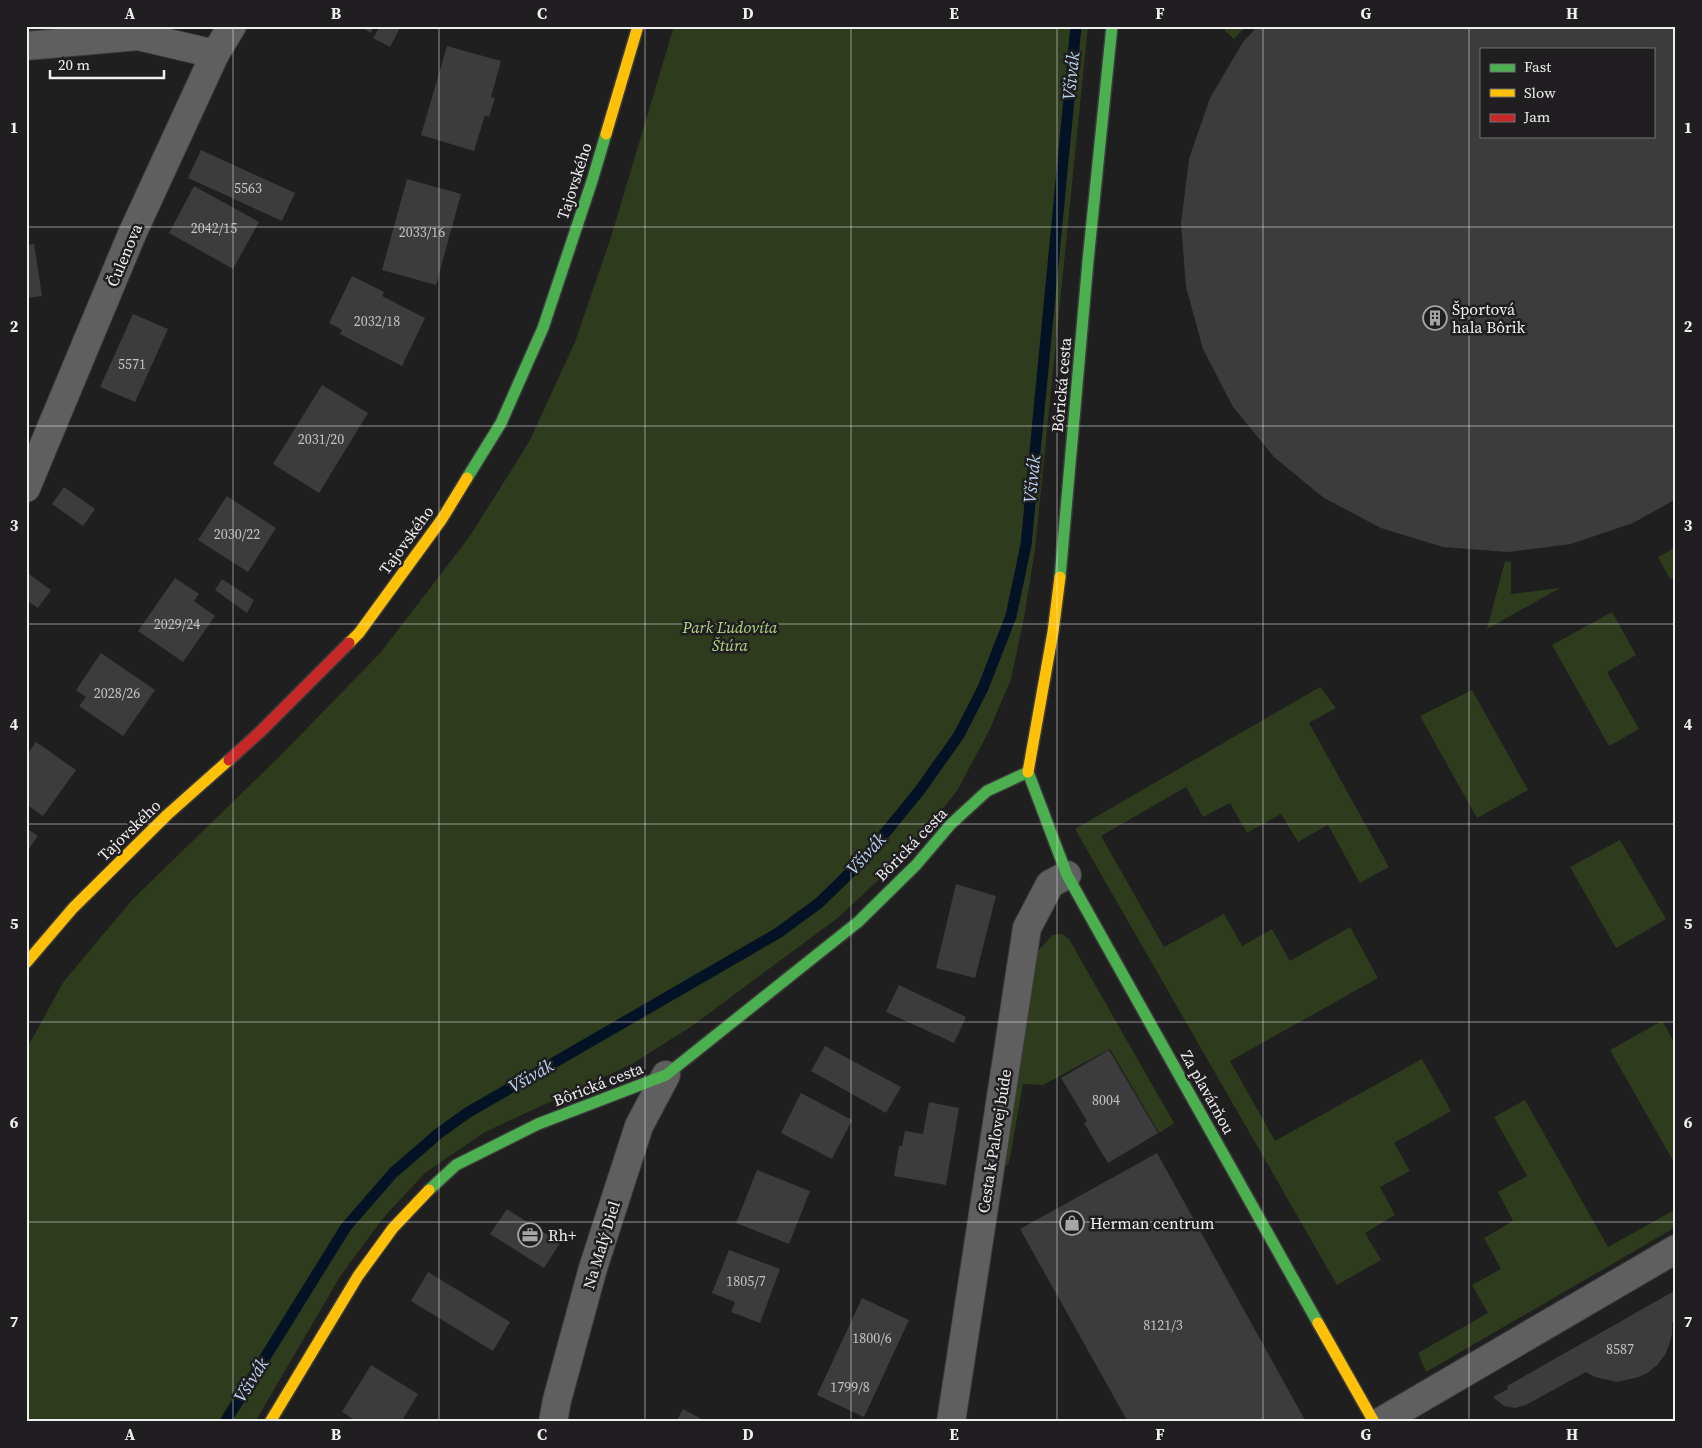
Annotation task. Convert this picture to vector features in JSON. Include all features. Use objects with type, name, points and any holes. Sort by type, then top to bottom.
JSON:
[{"type":"street","name":"Čulenova","points":[[26,488],[132,234],[215,54],[232,26]]},
{"type":"street","name":"Tajovského","points":[[31,949],[167,815],[260,732],[359,633],[442,519],[501,423],[544,328],[592,181],[638,26]]},
{"type":"street","name":"Bôrická cesta","points":[[270,1422],[358,1276],[393,1228],[435,1183],[456,1165],[538,1124],[666,1075],[858,922],[916,865],[951,824],[987,791],[1028,772],[1053,632],[1064,540],[1088,261],[1112,26]]},
{"type":"street","points":[[26,46],[138,36],[215,54]]},
{"type":"street","name":"Za plavárňou","points":[[1028,772],[1067,875],[1374,1422]]},
{"type":"street","name":"Cesta k Paľovej búde","points":[[950,1422],[1027,928],[1050,884],[1067,875]]},
{"type":"street","name":"Na Malý Diel","points":[[553,1422],[557,1400],[593,1268],[639,1126],[666,1075]]},
{"type":"street","points":[[1380,1422],[1676,1249]]},
{"type":"green space","name":"Park Ľudovíta Štúra","points":[[674,26],[1088,26],[1035,549],[1024,618],[1011,679],[989,731],[957,791],[904,856],[839,917],[692,1026],[632,1064],[485,1132],[425,1173],[384,1217],[341,1275],[255,1422],[26,1422],[26,1050],[64,981],[132,900],[280,756],[381,652],[470,536],[529,442],[575,342],[611,237]]},
{"type":"green space","points":[[1226,26],[1246,26],[1234,39],[1225,31]]},
{"type":"green space","points":[[1676,547],[1676,576],[1670,579],[1658,557]]},
{"type":"green space","points":[[1505,561],[1511,562],[1511,594],[1560,588],[1487,629]]},
{"type":"green space","points":[[1612,612],[1636,655],[1607,672],[1639,729],[1609,746],[1552,645]]},
{"type":"green space","points":[[1320,687],[1336,708],[1309,723],[1389,867],[1360,883],[1328,825],[1298,842],[1281,814],[1247,833],[1230,803],[1203,817],[1186,787],[1101,836],[1164,947],[1224,914],[1242,946],[1272,929],[1290,961],[1350,927],[1378,978],[1230,1061],[1275,1141],[1422,1059],[1451,1111],[1394,1143],[1410,1171],[1380,1187],[1395,1215],[1365,1233],[1381,1260],[1337,1285],[1075,829]]},
{"type":"green space","points":[[1472,690],[1528,790],[1477,818],[1420,716]]},
{"type":"green space","points":[[1620,840],[1666,919],[1616,948],[1570,867]]},
{"type":"green space","points":[[1062,934],[1069,939],[1174,1123],[1159,1133],[1110,1049],[1043,1085],[1023,1084],[1009,1163],[1002,1169],[1026,995],[1038,951],[1052,935]]},
{"type":"green space","points":[[1662,1021],[1676,1045],[1676,1166],[1610,1050]]},
{"type":"green space","points":[[1525,1100],[1608,1247],[1676,1209],[1676,1227],[1426,1372],[1418,1353],[1488,1313],[1472,1285],[1501,1269],[1484,1238],[1513,1221],[1498,1192],[1527,1176],[1494,1117]]},
{"type":"building","points":[[359,26],[374,26],[371,33]]},
{"type":"building","points":[[380,26],[401,26],[390,47],[373,38]]},
{"type":"building","name":"Športová hala Bôrik","points":[[1258,26],[1676,26],[1676,499],[1633,523],[1571,544],[1508,552],[1443,547],[1381,528],[1324,498],[1274,457],[1233,407],[1203,349],[1186,287],[1181,223],[1189,159],[1210,98],[1243,42]]},
{"type":"building","points":[[447,46],[501,61],[491,97],[495,98],[489,117],[485,115],[474,151],[421,135]]},
{"type":"building","points":[[201,150],[295,193],[282,221],[188,178]]},
{"type":"building","points":[[407,179],[461,194],[436,285],[382,270]]},
{"type":"building","points":[[194,186],[259,222],[233,269],[169,233]]},
{"type":"building","points":[[34,244],[42,296],[26,298],[26,245]]},
{"type":"building","points":[[352,276],[384,292],[382,296],[425,318],[402,366],[340,334],[342,330],[329,323]]},
{"type":"building","points":[[133,314],[168,329],[135,402],[100,387]]},
{"type":"building","points":[[322,385],[368,413],[319,493],[273,464]]},
{"type":"building","points":[[64,487],[95,509],[83,526],[52,504]]},
{"type":"building","points":[[227,496],[276,528],[248,572],[198,540]]},
{"type":"building","points":[[26,572],[51,590],[38,608],[26,600]]},
{"type":"building","points":[[175,578],[199,594],[194,601],[215,616],[183,662],[138,631]]},
{"type":"building","points":[[222,579],[254,600],[247,613],[215,590]]},
{"type":"building","points":[[101,653],[155,690],[123,736],[79,706],[86,697],[76,690]]},
{"type":"building","points":[[36,742],[76,770],[43,816],[26,804],[26,756]]},
{"type":"building","points":[[26,828],[38,836],[26,853]]},
{"type":"building","points":[[956,884],[996,896],[975,978],[936,968]]},
{"type":"building","points":[[899,985],[966,1017],[954,1043],[886,1012]]},
{"type":"building","points":[[825,1046],[901,1087],[886,1113],[811,1071]]},
{"type":"building","points":[[1109,1050],[1158,1133],[1108,1163],[1084,1123],[1087,1121],[1061,1078]]},
{"type":"building","points":[[801,1093],[852,1120],[832,1159],[781,1133]]},
{"type":"building","points":[[929,1102],[959,1108],[946,1185],[894,1176],[899,1146],[902,1146],[905,1131],[923,1134]]},
{"type":"building","points":[[1157,1153],[1306,1422],[1128,1422],[1020,1229]]},
{"type":"building","points":[[757,1170],[810,1191],[789,1244],[736,1223]]},
{"type":"building","points":[[507,1209],[560,1243],[544,1268],[490,1234]]},
{"type":"building","points":[[729,1250],[780,1269],[760,1323],[731,1312],[735,1302],[712,1293]]},
{"type":"building","points":[[428,1272],[510,1322],[493,1351],[411,1301]]},
{"type":"building","points":[[1676,1290],[1676,1321],[1672,1322],[1672,1334],[1669,1345],[1665,1355],[1649,1372],[1639,1377],[1617,1382],[1595,1377],[1586,1372],[1526,1405],[1515,1408],[1504,1406],[1493,1397],[1508,1389],[1507,1386]]},
{"type":"building","points":[[862,1298],[909,1320],[864,1417],[817,1395]]},
{"type":"building","points":[[371,1365],[418,1394],[401,1422],[358,1422],[342,1412]]},
{"type":"building","points":[[683,1409],[707,1422],[676,1422]]},
{"type":"waterway","name":"Všivák","points":[[225,1422],[346,1227],[393,1173],[438,1134],[467,1113],[778,933],[819,903],[863,860],[920,790],[959,735],[983,688],[1011,616],[1026,545],[1076,26]]},
{"type":"traffic: fast","points":[[1060,577],[1088,261],[1112,26]]},
{"type":"traffic: fast","points":[[467,478],[501,423],[543,328],[606,134]]},
{"type":"traffic: fast","points":[[1028,772],[1067,875],[1318,1323]]},
{"type":"traffic: fast","points":[[429,1190],[456,1165],[538,1124],[666,1075],[858,922],[916,865],[951,824],[987,791],[1028,772]]},
{"type":"traffic: slow","points":[[606,134],[638,26]]},
{"type":"traffic: slow","points":[[349,643],[359,633],[442,519],[467,478]]},
{"type":"traffic: slow","points":[[1028,772],[1053,632],[1060,577]]},
{"type":"traffic: slow","points":[[26,963],[73,908],[167,815],[229,760]]},
{"type":"traffic: slow","points":[[270,1422],[358,1276],[393,1228],[429,1190]]},
{"type":"traffic: slow","points":[[1318,1323],[1374,1422]]},
{"type":"traffic: jam","points":[[229,760],[260,732],[349,643]]},
{"type":"place","name":"Športová hala Bôrik","points":[[1435,318]]},
{"type":"place","name":"Herman centrum","points":[[1072,1223]]},
{"type":"place","name":"Rh+","points":[[530,1235]]}]
